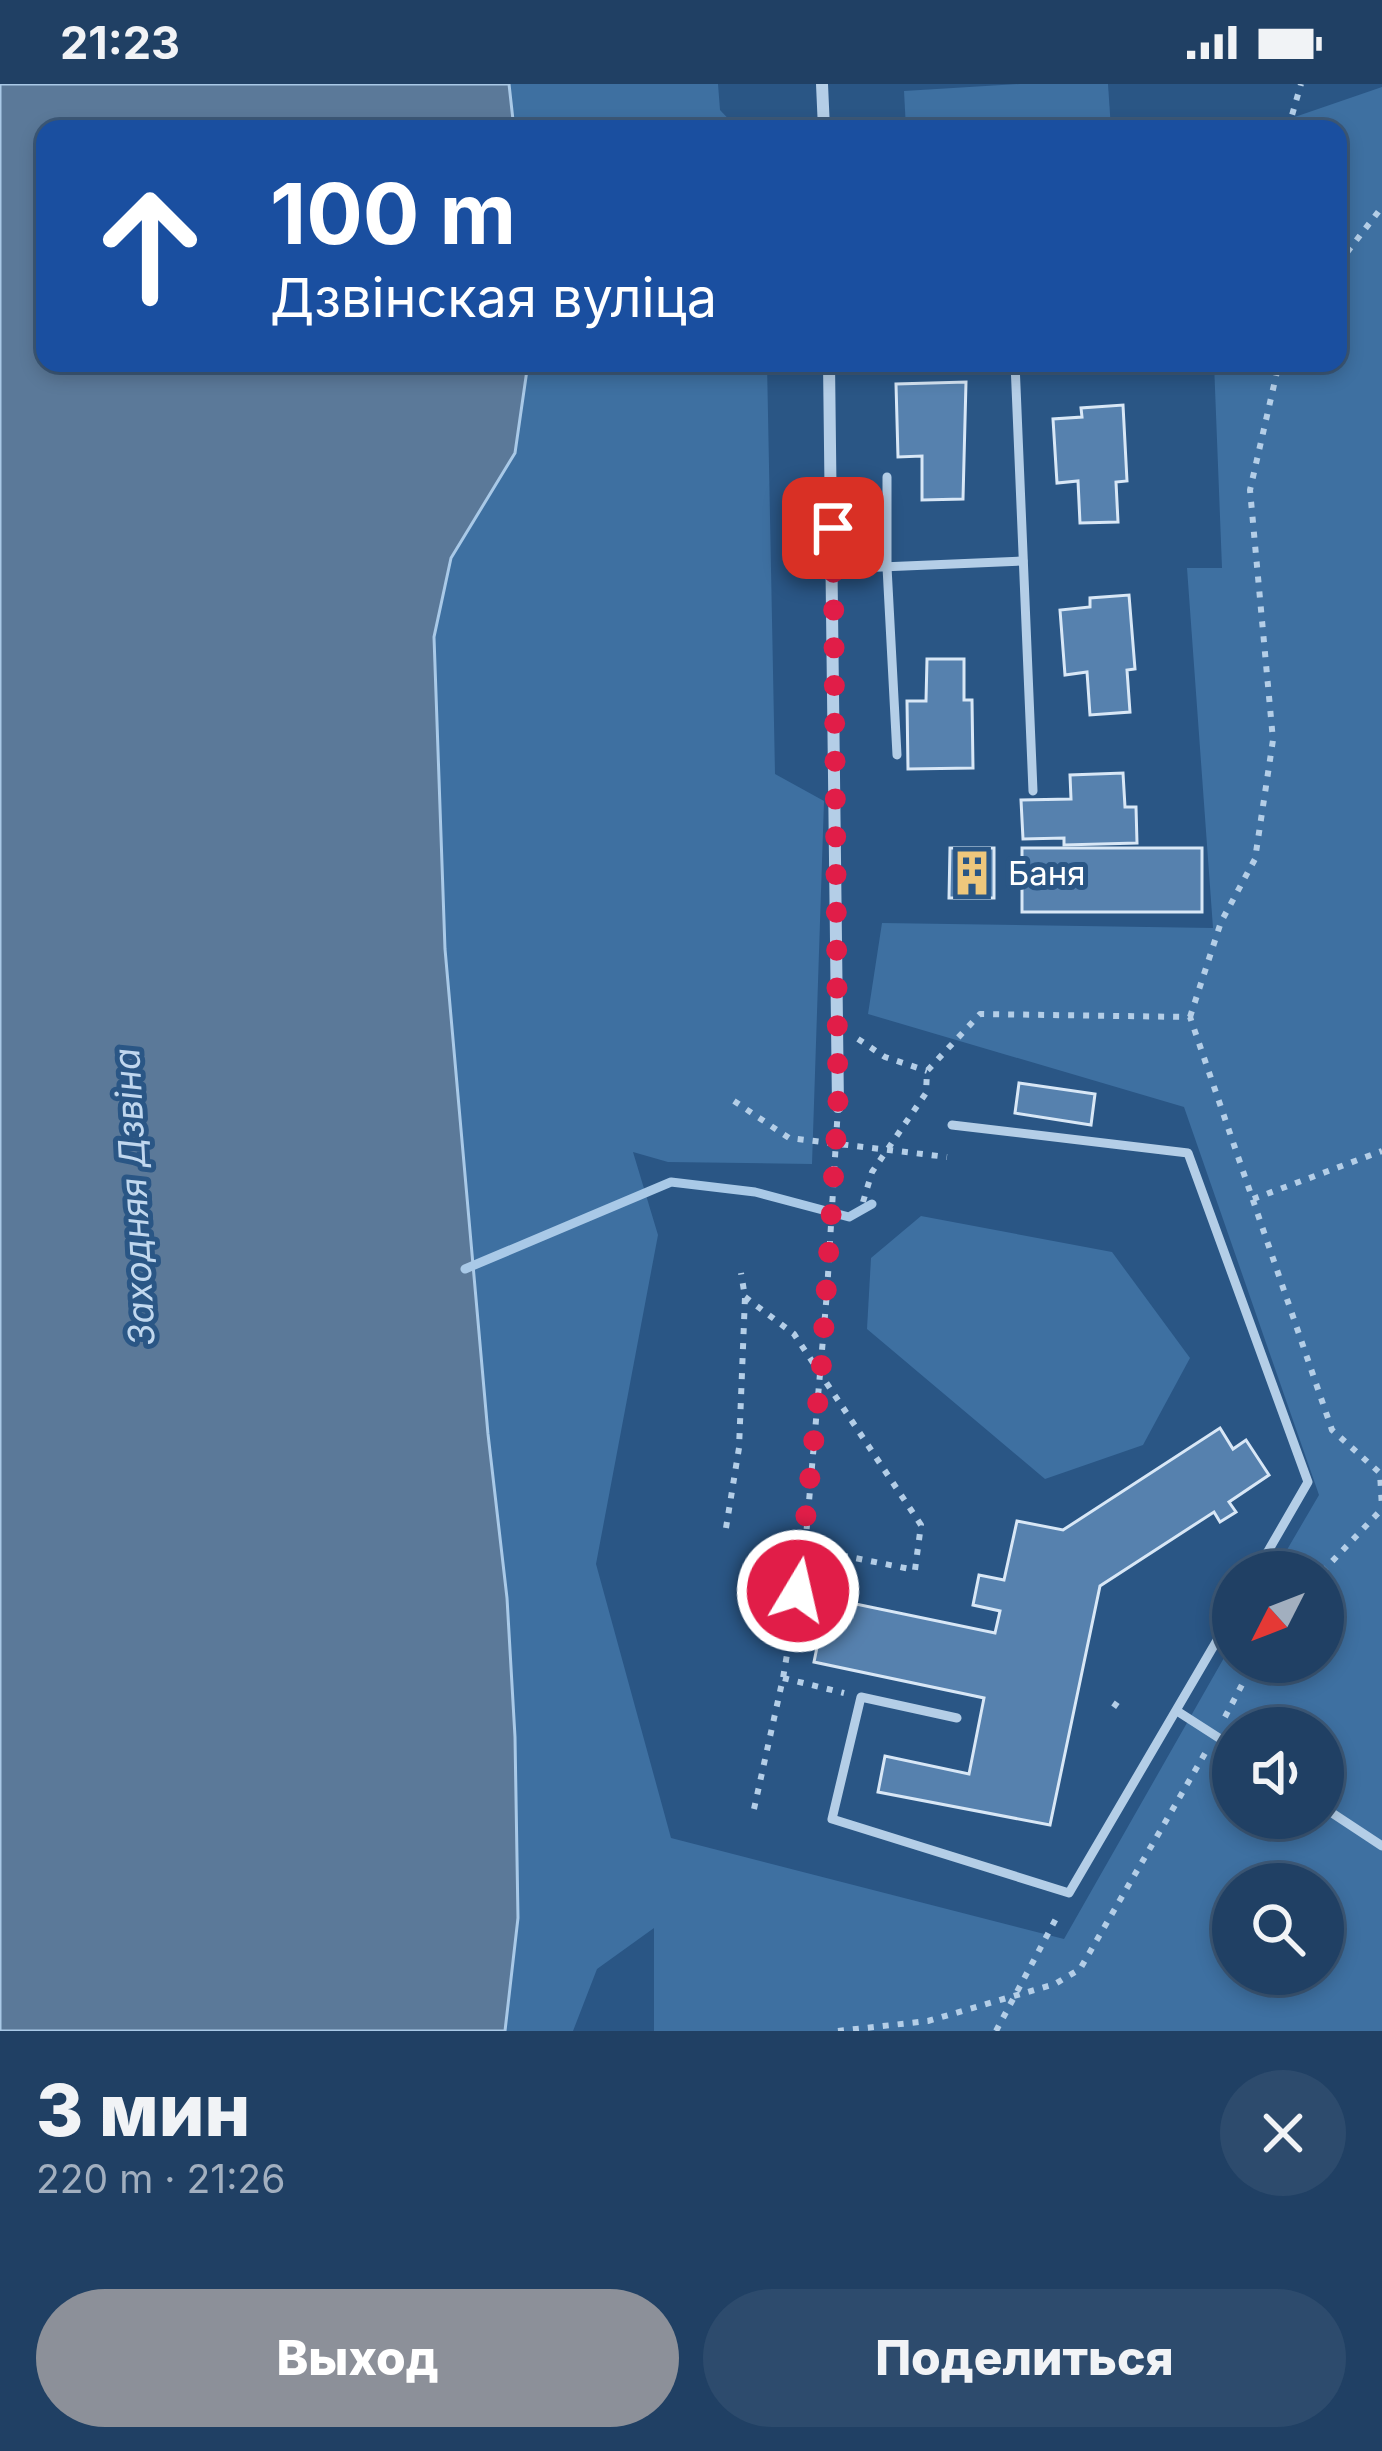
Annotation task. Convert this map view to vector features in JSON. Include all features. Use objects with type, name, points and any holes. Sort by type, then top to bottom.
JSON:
[{"type":"street","points":[[823,84],[824,120]]},
{"type":"street","points":[[829,372],[838,1107]]},
{"type":"lane","points":[[1015,372],[1033,790]]},
{"type":"lane","points":[[887,477],[897,755]]},
{"type":"lane","points":[[834,569],[1023,561]]},
{"type":"lane","points":[[952,1125],[1188,1153],[1308,1482],[1268,1551]]},
{"type":"lane","points":[[957,1718],[861,1697],[832,1820],[1070,1894],[1212,1649]]},
{"type":"lane","points":[[1177,1711],[1212,1734]]},
{"type":"lane","points":[[1344,1821],[1382,1846]]},
{"type":"path","points":[[1290,120],[1300,84]]},
{"type":"path","points":[[1347,252],[1382,207]]},
{"type":"path","points":[[1190,1017],[1221,922],[1255,859],[1273,740],[1250,490],[1277,372]]},
{"type":"path","points":[[863,1202],[872,1172],[926,1093],[927,1071],[885,1057]]},
{"type":"path","points":[[734,1101],[789,1138],[947,1157]]},
{"type":"path","points":[[754,1809],[806,1548],[838,1107]]},
{"type":"path","points":[[1253,1199],[1382,1151]]},
{"type":"path","points":[[726,1528],[739,1448],[745,1297],[741,1273]]},
{"type":"path","points":[[745,1297],[794,1334],[921,1525],[915,1570],[806,1548]]},
{"type":"path","points":[[1342,1551],[1382,1509]]},
{"type":"path","points":[[783,1678],[861,1697]]},
{"type":"path","points":[[1113,1702],[1124,1711]]},
{"type":"path","points":[[996,2031],[1070,1894]]},
{"type":"shaded area","points":[[509,84],[718,84],[720,110],[729,120],[513,120]]},
{"type":"shaded area","points":[[1108,84],[1110,120],[906,120],[904,91]]},
{"type":"shaded area","points":[[1382,87],[1382,2031],[654,2031],[654,1928],[597,1969],[573,2031],[505,2031],[518,1918],[515,1737],[507,1598],[445,949],[434,637],[451,558],[515,453],[527,372],[767,372],[775,774],[824,801],[812,1164],[668,1162],[633,1152],[658,1235],[596,1564],[671,1838],[1064,1939],[1212,1679],[1212,1683],[1344,1683],[1344,1551],[1286,1551],[1319,1495],[1184,1107],[868,1014],[882,923],[1213,928],[1187,568],[1222,568],[1214,372],[1347,372],[1347,120],[1286,120]]},
{"type":"shaded area","points":[[921,1216],[1112,1252],[1190,1358],[1143,1445],[1045,1479],[867,1329],[871,1258]]},
{"type":"water","name":"Заходняя Дзвіна","points":[[0,84],[509,84],[513,120],[36,120],[36,372],[527,372],[515,453],[451,558],[434,637],[445,949],[507,1598],[515,1737],[518,1918],[505,2031],[0,2031]]},
{"type":"building","points":[[966,382],[963,499],[922,500],[922,456],[898,457],[896,384]]},
{"type":"building","points":[[1123,405],[1127,481],[1116,482],[1118,522],[1080,523],[1078,481],[1057,483],[1053,419],[1082,417],[1081,408]]},
{"type":"building","points":[[1129,595],[1135,669],[1127,670],[1130,712],[1090,715],[1087,672],[1065,675],[1060,610],[1090,607],[1090,598]]},
{"type":"building","points":[[927,659],[964,659],[964,700],[972,700],[973,768],[908,769],[907,701],[926,701]]},
{"type":"building","points":[[1123,773],[1125,807],[1136,807],[1137,843],[1064,845],[1064,838],[1023,839],[1021,800],[1071,799],[1070,775]]},
{"type":"building","name":"Баня","points":[[950,848],[994,848],[994,898],[949,898]]},
{"type":"building","points":[[1022,848],[1202,848],[1202,912],[1022,912]]},
{"type":"building","points":[[1019,1083],[1095,1094],[1091,1125],[1015,1113]]},
{"type":"building","points":[[1220,1428],[1233,1449],[1246,1440],[1269,1475],[1229,1502],[1236,1512],[1220,1522],[1214,1512],[1100,1586],[1050,1825],[878,1792],[885,1756],[969,1774],[984,1698],[814,1662],[827,1598],[995,1633],[1000,1611],[973,1605],[979,1575],[1004,1580],[1017,1521],[1063,1530]]},
{"type":"waterway","points":[[465,1269],[671,1182],[755,1192],[849,1217],[872,1204]]},
{"type":"place","name":"Баня","points":[[972,873]]},
{"type":"route","points":[[798,1591],[821,1372],[838,1107],[833,528]]}]
